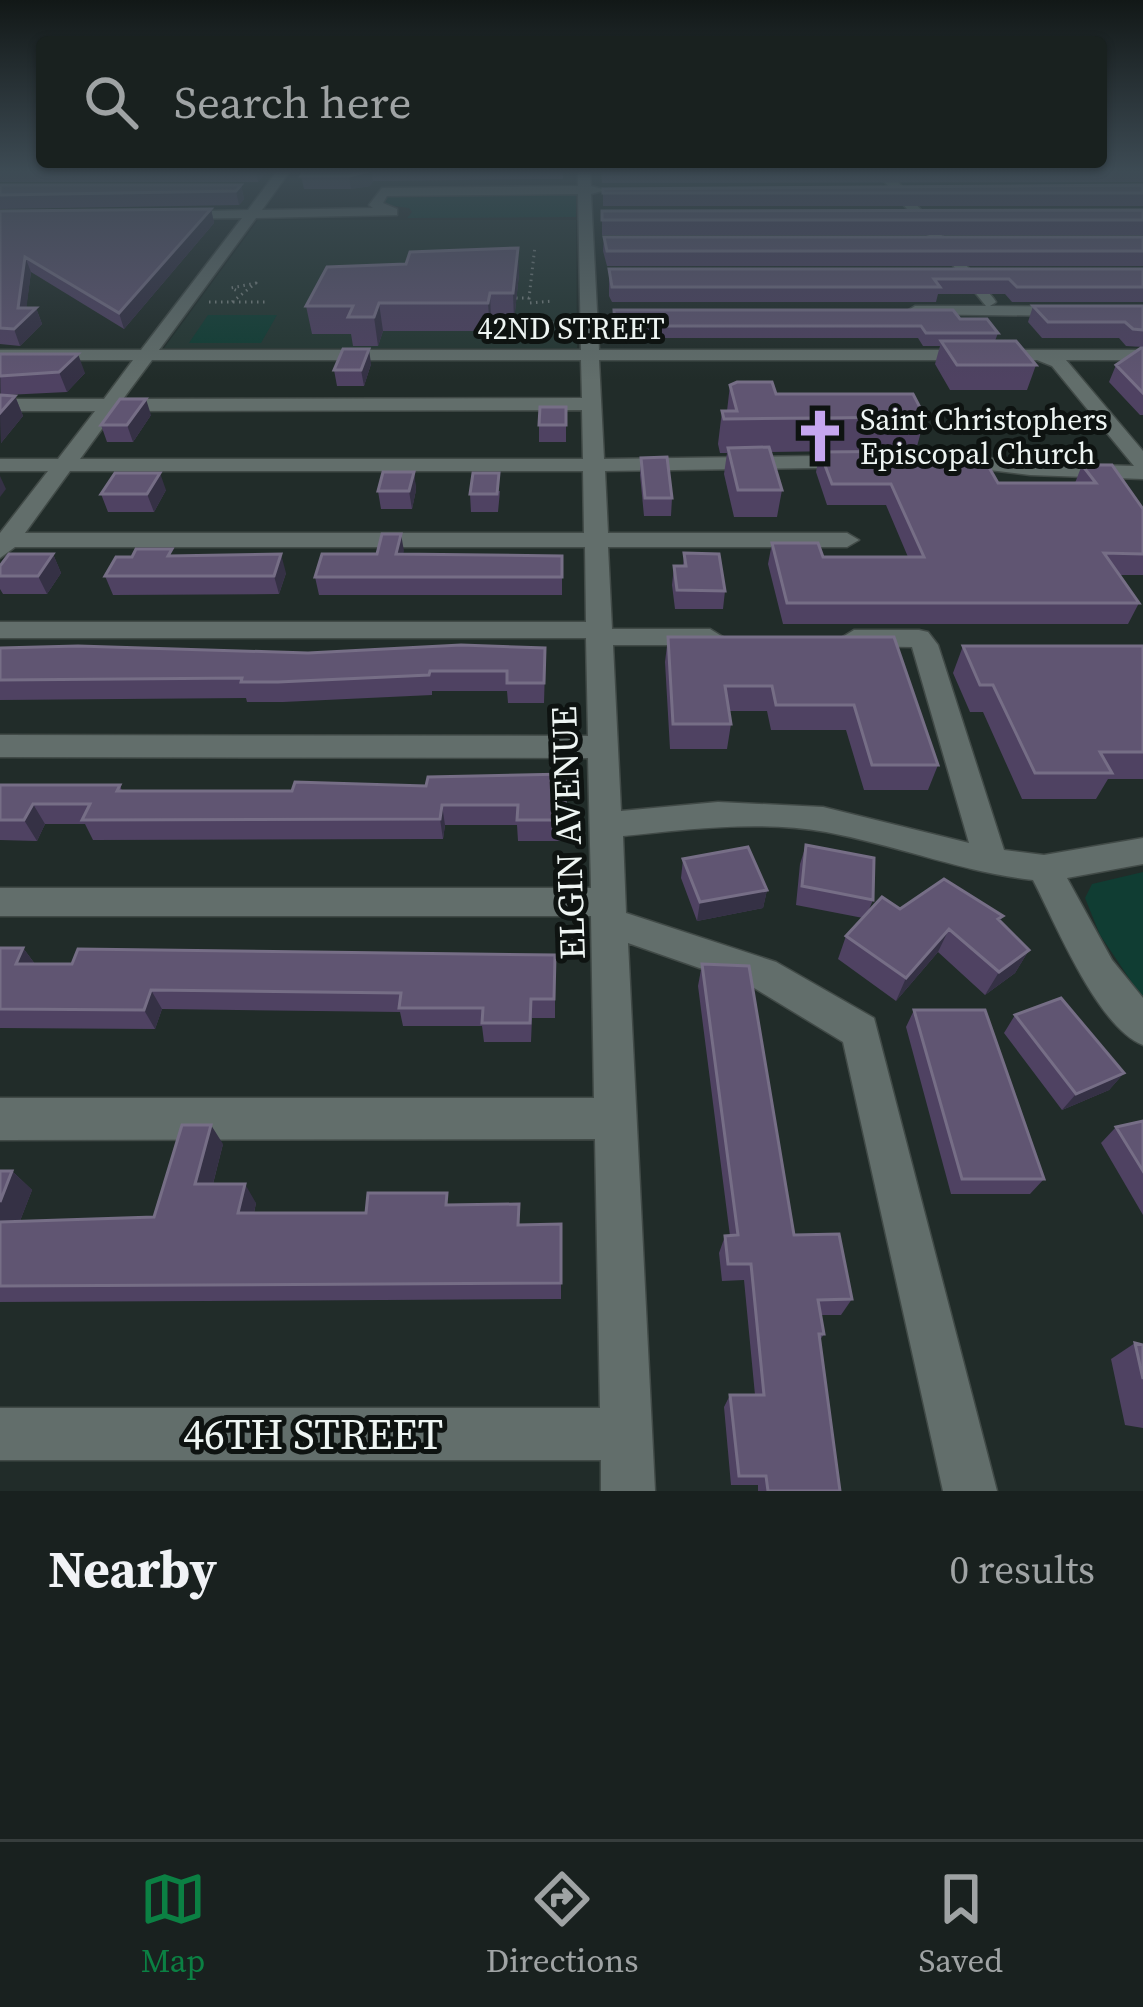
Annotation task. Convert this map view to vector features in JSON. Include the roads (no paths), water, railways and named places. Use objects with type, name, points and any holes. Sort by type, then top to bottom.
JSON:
[{"type":"street","points":[[3,543],[232,241]]},
{"type":"street","name":"ELGIN AVENUE","points":[[596,241],[591,404],[628,1491]]},
{"type":"street","points":[[938,241],[996,311],[1118,433],[1138,470],[1143,493]]},
{"type":"street","points":[[916,243],[962,243]]},
{"type":"street","points":[[943,275],[988,275]]},
{"type":"street","points":[[900,311],[1143,312]]},
{"type":"street","name":"42ND STREET","points":[[0,355],[509,355],[595,325],[1046,359],[1143,355]]},
{"type":"street","points":[[1138,470],[1037,363],[1046,359],[1143,364]]},
{"type":"street","points":[[0,405],[591,404]]},
{"type":"street","points":[[1118,433],[1143,433]]},
{"type":"street","points":[[0,465],[957,460],[1014,468],[1138,470]]},
{"type":"street","points":[[3,543],[847,540]]},
{"type":"street","points":[[0,630],[736,638]]},
{"type":"street","points":[[827,638],[919,638],[925,646],[978,808],[990,862]]},
{"type":"street","points":[[0,746],[604,747]]},
{"type":"street","points":[[607,825],[718,814],[823,819],[990,862],[1044,868],[1143,851]]},
{"type":"street","points":[[1044,868],[1087,951],[1143,1028]]},
{"type":"street","points":[[0,902],[610,912],[763,974],[860,1031],[970,1491]]},
{"type":"street","points":[[0,1119],[616,1118]]},
{"type":"street","name":"46TH STREET","points":[[0,1435],[626,1435]]},
{"type":"place","name":"Saint Christophers Episcopal Church","points":[[820,436]]}]
